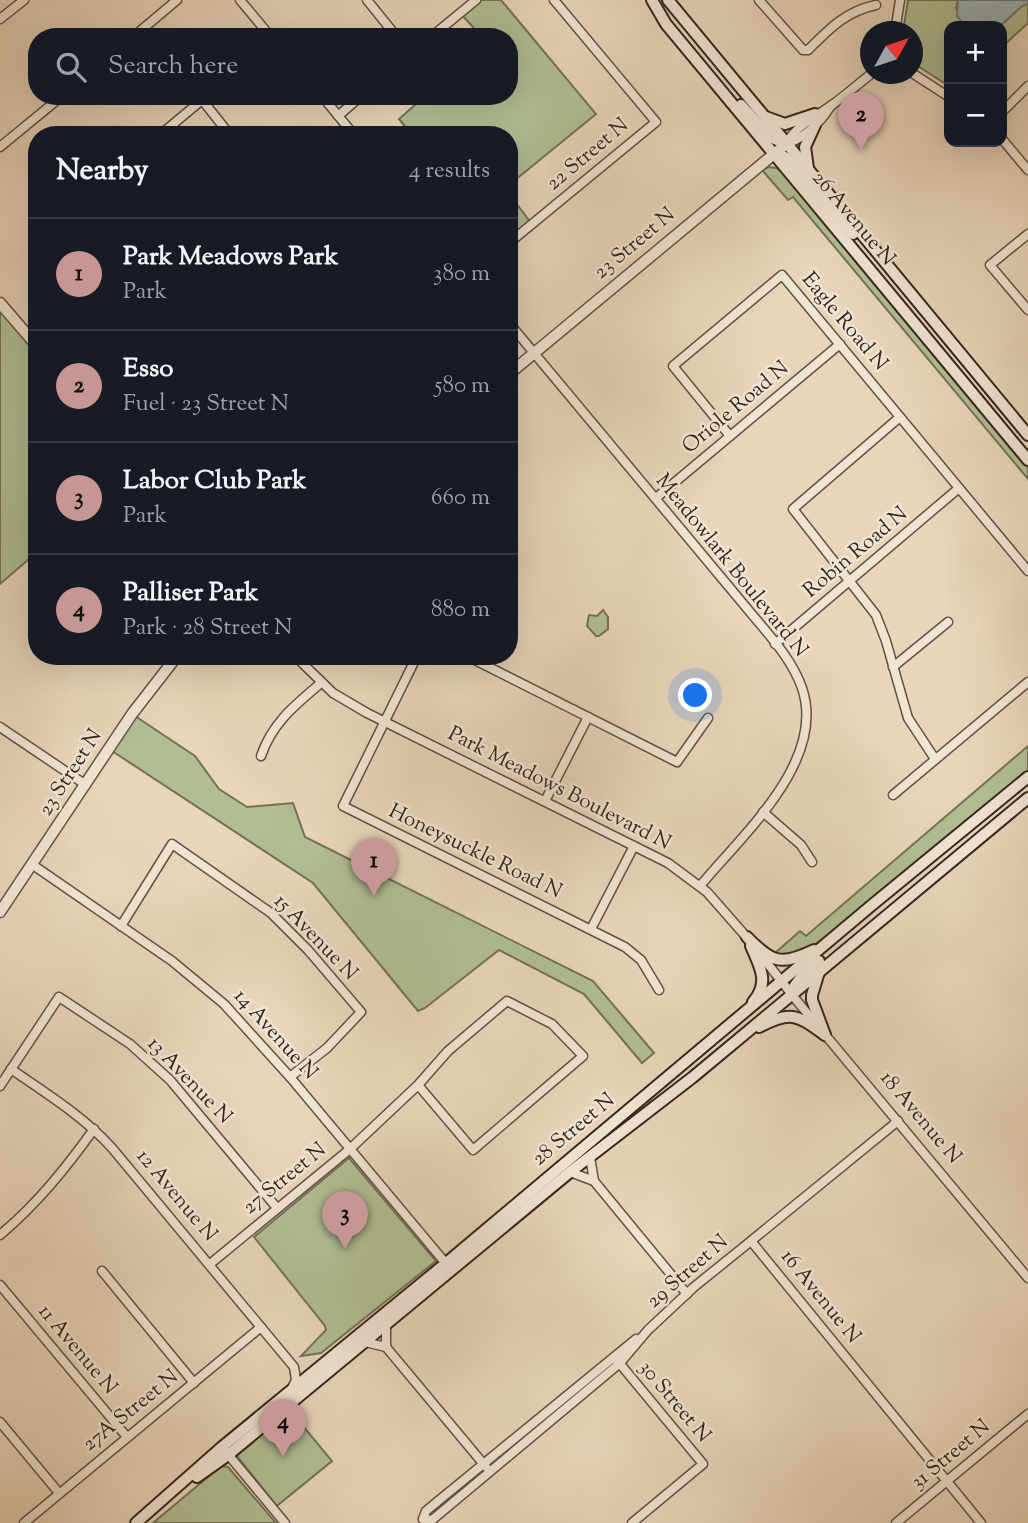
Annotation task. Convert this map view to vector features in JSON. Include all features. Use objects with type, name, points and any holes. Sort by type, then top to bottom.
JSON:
[{"type":"main road","name":"26 Avenue N","points":[[652,0],[666,24],[701,67],[1028,460]]},
{"type":"main road","name":"26 Avenue N","points":[[668,0],[1028,435]]},
{"type":"main road","points":[[701,67],[718,80],[769,136],[786,144]]},
{"type":"main road","points":[[764,116],[785,124],[815,120],[805,147],[809,171]]},
{"type":"main road","points":[[773,153],[786,158],[842,223],[873,248]]},
{"type":"main road","name":"28 Street N","points":[[136,1523],[386,1325],[740,1017],[1028,777]]},
{"type":"main road","name":"28 Street N","points":[[225,1451],[327,1360],[692,1077],[1028,798]]},
{"type":"main road","points":[[792,994],[802,975],[825,955],[872,905]]},
{"type":"main road","points":[[747,937],[760,950],[779,961],[803,956],[828,944]]},
{"type":"main road","points":[[740,1017],[761,993],[763,982],[762,970],[747,937]]},
{"type":"main road","points":[[819,971],[812,1000],[825,1035]]},
{"type":"main road","points":[[692,1077],[708,1058],[779,992],[783,982]]},
{"type":"main road","points":[[740,1037],[788,1016],[797,1016],[825,1035]]},
{"type":"street","points":[[0,19],[24,0]]},
{"type":"street","points":[[144,28],[177,0]]},
{"type":"street","points":[[240,0],[263,28]]},
{"type":"street","points":[[366,0],[389,28]]},
{"type":"street","points":[[442,28],[476,0]]},
{"type":"street","name":"22 Street N","points":[[518,236],[656,122],[554,0]]},
{"type":"street","points":[[759,0],[803,50],[808,50],[837,21],[858,9],[876,5]]},
{"type":"street","points":[[897,21],[901,0]]},
{"type":"street","points":[[923,80],[944,94]]},
{"type":"street","name":"23 Street N","points":[[518,366],[786,144],[790,136],[815,120],[860,83]]},
{"type":"street","points":[[1007,107],[1028,86]]},
{"type":"street","points":[[0,147],[51,105]]},
{"type":"street","points":[[170,126],[192,105]]},
{"type":"street","points":[[206,105],[223,126]]},
{"type":"street","points":[[329,105],[346,126]]},
{"type":"street","points":[[338,116],[351,105]]},
{"type":"street","points":[[1007,145],[1028,170]]},
{"type":"street","points":[[1028,234],[990,265],[1028,310]]},
{"type":"street","name":"Eagle Road N","points":[[730,436],[673,366],[782,275],[1028,571]]},
{"type":"street","points":[[0,303],[28,336]]},
{"type":"street","name":"Meadowlark Boulevard N","points":[[518,334],[775,643],[799,681],[807,716],[797,759],[763,812],[700,886]]},
{"type":"street","name":"Oriole Road N","points":[[656,498],[840,344]]},
{"type":"street","points":[[900,417],[793,509],[876,615],[909,720],[934,760]]},
{"type":"street","name":"Robin Road N","points":[[775,643],[959,488]]},
{"type":"street","points":[[893,667],[948,622]]},
{"type":"street","name":"23 Street N","points":[[0,912],[132,714],[170,665]]},
{"type":"street","name":"Park Meadows Boulevard N","points":[[304,665],[333,693],[385,722],[668,863],[700,886],[747,937],[783,982]]},
{"type":"street","points":[[385,722],[413,665]]},
{"type":"street","points":[[485,665],[677,762],[708,718]]},
{"type":"street","points":[[893,795],[1028,682]]},
{"type":"street","points":[[261,756],[276,724],[321,683]]},
{"type":"street","points":[[545,801],[588,717]]},
{"type":"street","name":"Honeysuckle Road N","points":[[385,722],[343,806],[634,953],[647,968],[659,990]]},
{"type":"street","points":[[2,732],[86,785]]},
{"type":"street","points":[[763,812],[801,845],[812,862]]},
{"type":"street","name":"15 Avenue N","points":[[121,926],[172,844],[271,913],[309,950],[361,1012],[327,1048],[290,1077]]},
{"type":"street","points":[[591,929],[634,846]]},
{"type":"street","name":"14 Avenue N","points":[[33,865],[206,988],[242,1021],[449,1268]]},
{"type":"street","name":"18 Avenue N","points":[[783,982],[1028,1278]]},
{"type":"street","name":"13 Avenue N","points":[[11,1069],[59,997],[130,1044],[170,1080],[277,1208]]},
{"type":"street","name":"27 Street N","points":[[210,1264],[350,1149],[418,1085],[448,1051],[507,1001],[552,1024],[583,1056],[473,1150],[418,1085]]},
{"type":"street","points":[[0,1086],[11,1069]]},
{"type":"street","name":"12 Avenue N","points":[[11,1069],[94,1129],[294,1367]]},
{"type":"street","name":"16 Avenue N","points":[[898,1121],[751,1241],[981,1523]]},
{"type":"street","points":[[0,1235],[27,1213],[94,1129]]},
{"type":"street","points":[[590,1157],[594,1181]]},
{"type":"street","points":[[570,1172],[594,1181],[687,1294]]},
{"type":"street","name":"29 Street N","points":[[648,1330],[751,1241]]},
{"type":"street","points":[[102,1271],[194,1383]]},
{"type":"street","name":"11 Avenue N","points":[[0,1285],[127,1437]]},
{"type":"street","points":[[386,1325],[386,1348]]},
{"type":"street","name":"27A Street N","points":[[24,1523],[261,1327]]},
{"type":"street","points":[[421,1521],[426,1511],[613,1355],[648,1330]]},
{"type":"street","points":[[421,1521],[432,1520],[620,1363],[648,1330]]},
{"type":"street","points":[[365,1342],[386,1348],[490,1472]]},
{"type":"street","name":"30 Street N","points":[[613,1355],[703,1464],[632,1523]]},
{"type":"street","points":[[288,1394],[296,1380],[294,1367],[310,1368],[327,1360]]},
{"type":"street","name":"31 Street N","points":[[896,1523],[1028,1414]]},
{"type":"street","points":[[0,1422],[60,1493]]},
{"type":"street","points":[[225,1451],[285,1523]]},
{"type":"green space","points":[[476,0],[501,0],[596,114],[518,178],[518,126],[405,126],[399,119],[415,105],[518,105],[518,28],[474,28],[460,13]]},
{"type":"green space","points":[[908,0],[958,0],[956,8],[962,21],[944,21],[944,83],[923,69],[923,21],[905,21]]},
{"type":"green space","points":[[1028,3],[1028,23],[1007,42],[1006,21]]},
{"type":"green space","points":[[768,167],[786,174],[1028,460],[1028,479],[793,197],[788,200],[762,170]]},
{"type":"green space","points":[[518,206],[532,224],[518,236]]},
{"type":"green space","points":[[0,303],[28,336],[28,560],[0,584]]},
{"type":"green space","points":[[603,610],[608,617],[608,629],[596,636],[587,626],[589,615],[597,616]]},
{"type":"green space","points":[[132,714],[195,756],[219,789],[247,807],[293,803],[305,837],[593,981],[654,1053],[642,1063],[584,994],[499,950],[418,1011],[313,883],[109,749]]},
{"type":"green space","points":[[1028,746],[1028,772],[827,936],[791,957],[774,954],[800,931],[806,936]]},
{"type":"green space","points":[[349,1158],[436,1261],[321,1353],[301,1356],[326,1330],[325,1326],[254,1237]]},
{"type":"green space","points":[[288,1408],[332,1461],[276,1505],[237,1456],[239,1450]]},
{"type":"green space","points":[[221,1466],[228,1467],[276,1523],[153,1523]]},
{"type":"water","points":[[958,0],[1028,0],[1028,3],[1006,21],[961,21],[957,16]]},
{"type":"place","name":"Esso","points":[[861,150]]},
{"type":"place","name":"Park Meadows Park","points":[[374,896]]},
{"type":"place","name":"Labor Club Park","points":[[345,1249]]},
{"type":"place","name":"Palliser Park","points":[[283,1457]]}]
